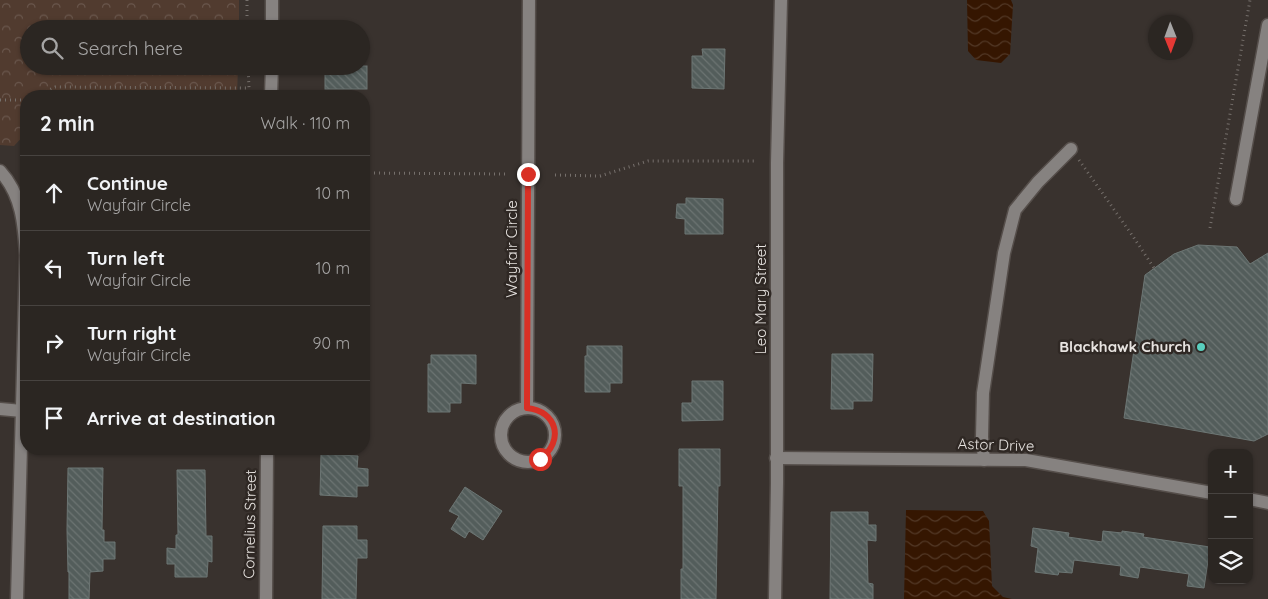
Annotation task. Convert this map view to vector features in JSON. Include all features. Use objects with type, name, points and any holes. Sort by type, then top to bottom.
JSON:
[{"type":"street","points":[[272,0],[272,20]]},
{"type":"street","name":"Wayfair Circle","points":[[527,408],[530,0]]},
{"type":"street","name":"Leo Mary Street","points":[[775,599],[777,163],[780,0]]},
{"type":"street","points":[[1236,199],[1268,25]]},
{"type":"street","points":[[271,90],[272,75]]},
{"type":"street","points":[[984,460],[982,437],[983,393],[1004,253],[1015,210],[1038,182],[1071,149]]},
{"type":"street","points":[[0,171],[8,180],[20,208]]},
{"type":"street","points":[[527,408],[535,408],[542,412],[553,424],[555,431],[555,439],[547,454],[540,459],[532,461],[524,461],[509,454],[502,438],[502,429],[505,421],[511,414],[527,408]]},
{"type":"street","points":[[0,409],[20,411]]},
{"type":"street","points":[[17,599],[21,455]]},
{"type":"street","name":"Cornelius Street","points":[[266,599],[267,455]]},
{"type":"street","name":"Astor Drive","points":[[776,458],[1026,460],[1208,492]]},
{"type":"street","points":[[1253,500],[1268,503]]},
{"type":"path","points":[[247,0],[247,20]]},
{"type":"path","points":[[1210,228],[1250,0]]},
{"type":"path","points":[[48,90],[55,86],[249,88],[248,75]]},
{"type":"path","points":[[0,100],[20,100]]},
{"type":"path","points":[[1071,149],[1154,268]]},
{"type":"path","points":[[555,175],[600,176],[648,162],[756,161]]},
{"type":"path","points":[[370,173],[505,174]]},
{"type":"green space","points":[[0,0],[239,0],[239,20],[20,20],[20,75],[238,75],[237,90],[20,90],[20,140],[14,146],[0,145]]},
{"type":"water","points":[[967,0],[1011,0],[1013,5],[1010,54],[1001,63],[976,60],[968,51]]},
{"type":"water","points":[[906,510],[983,511],[989,521],[992,586],[1003,597],[1012,599],[904,599]]},
{"type":"building","points":[[702,49],[725,49],[724,89],[692,88],[692,56],[703,56]]},
{"type":"building","points":[[325,75],[367,75],[367,89],[325,89]]},
{"type":"building","points":[[686,198],[723,199],[723,234],[685,234],[685,219],[676,218],[677,204],[686,204]]},
{"type":"building","name":"Blackhawk Church","points":[[1198,245],[1237,247],[1250,264],[1268,253],[1268,434],[1254,441],[1124,418],[1145,275],[1174,254]]},
{"type":"building","points":[[587,346],[622,346],[622,383],[610,383],[610,392],[585,392],[585,356],[587,356]]},
{"type":"building","points":[[832,354],[873,354],[872,401],[853,401],[853,409],[831,409]]},
{"type":"building","points":[[431,355],[476,355],[476,384],[461,383],[461,403],[450,403],[450,412],[428,412],[428,364],[431,364]]},
{"type":"building","points":[[692,381],[723,381],[723,420],[682,421],[682,403],[692,403]]},
{"type":"building","points":[[679,449],[720,449],[716,599],[681,599],[683,486],[679,486]]},
{"type":"building","points":[[321,455],[358,456],[357,468],[368,469],[368,486],[357,486],[357,497],[320,495]]},
{"type":"building","points":[[68,468],[103,468],[102,530],[104,530],[104,542],[115,542],[115,559],[103,559],[103,571],[90,572],[89,599],[69,599]]},
{"type":"building","points":[[177,470],[205,470],[206,536],[212,536],[212,562],[208,561],[207,577],[175,577],[175,564],[167,564],[167,548],[176,549],[176,535],[178,535]]},
{"type":"building","points":[[465,487],[502,511],[483,540],[469,531],[465,538],[451,529],[459,516],[449,511]]},
{"type":"building","points":[[831,512],[868,512],[868,525],[876,525],[876,541],[867,540],[868,583],[873,584],[873,599],[830,599]]},
{"type":"building","points":[[323,526],[357,526],[357,540],[367,540],[367,558],[357,558],[356,599],[322,599]]},
{"type":"building","points":[[1033,528],[1069,533],[1068,537],[1102,542],[1103,531],[1122,533],[1122,531],[1144,534],[1143,537],[1208,547],[1204,588],[1187,586],[1189,574],[1140,567],[1138,578],[1120,575],[1121,566],[1074,560],[1072,573],[1059,572],[1058,575],[1035,572],[1038,548],[1031,546]]},
{"type":"place","name":"Blackhawk Church","points":[[1201,347]]},
{"type":"route","points":[[528,174],[527,408],[535,408],[542,412],[553,424],[555,431],[552,447],[540,459]]}]
